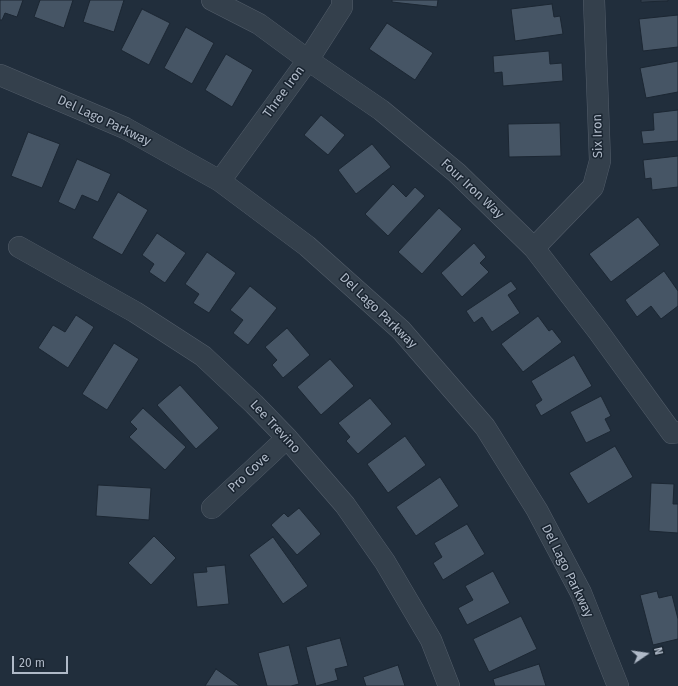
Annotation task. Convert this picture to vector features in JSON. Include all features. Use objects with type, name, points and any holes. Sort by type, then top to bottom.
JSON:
[{"type":"street","name":"Four Iron Way","points":[[212,0],[259,24],[308,60],[382,110],[457,173],[534,248],[598,330],[672,433],[678,432]]},
{"type":"street","name":"Three Iron","points":[[220,181],[308,60],[342,7],[342,0]]},
{"type":"street","name":"Six Iron","points":[[534,248],[593,187],[600,161],[594,0]]},
{"type":"street","name":"Del Lago Parkway","points":[[0,75],[125,128],[220,181],[307,246],[401,330],[485,427],[537,510],[581,593],[618,686]]},
{"type":"street","name":"Lee Trevino","points":[[19,247],[135,312],[203,356],[254,404],[287,438],[345,505],[385,562],[431,640],[449,686]]},
{"type":"street","name":"Pro Cove","points":[[212,508],[287,438]]},
{"type":"building","points":[[0,0],[23,0],[17,17],[5,13],[2,20],[0,20]]},
{"type":"building","points":[[40,0],[73,0],[64,28],[34,17]]},
{"type":"building","points":[[90,0],[124,0],[114,32],[83,22]]},
{"type":"building","points":[[392,0],[438,0],[437,7],[392,2]]},
{"type":"building","points":[[641,0],[668,0],[668,1],[641,2]]},
{"type":"building","points":[[552,4],[554,17],[560,16],[563,34],[515,41],[511,9]]},
{"type":"building","points":[[142,9],[170,23],[149,65],[121,50]]},
{"type":"building","points":[[678,15],[678,47],[643,51],[639,19]]},
{"type":"building","points":[[387,23],[433,53],[415,80],[369,49]]},
{"type":"building","points":[[186,27],[214,43],[192,84],[164,68]]},
{"type":"building","points":[[549,51],[550,64],[562,63],[563,81],[503,86],[502,72],[494,73],[493,56]]},
{"type":"building","points":[[226,54],[253,70],[232,107],[205,90]]},
{"type":"building","points":[[678,61],[678,92],[646,98],[640,68]]},
{"type":"building","points":[[678,110],[678,141],[643,144],[641,131],[654,130],[653,113]]},
{"type":"building","points":[[321,115],[345,135],[328,155],[304,135]]},
{"type":"building","points":[[560,123],[561,156],[509,157],[508,124]]},
{"type":"building","points":[[28,132],[60,144],[42,188],[11,176]]},
{"type":"building","points":[[372,144],[391,167],[356,194],[338,170]]},
{"type":"building","points":[[678,156],[678,187],[652,190],[651,178],[645,179],[643,160]]},
{"type":"building","points":[[77,159],[111,174],[98,202],[82,195],[75,210],[58,202]]},
{"type":"building","points":[[393,184],[406,197],[415,187],[425,196],[388,236],[365,214]]},
{"type":"building","points":[[118,192],[148,210],[122,255],[92,238]]},
{"type":"building","points":[[439,208],[462,229],[422,274],[398,252]]},
{"type":"building","points":[[638,217],[660,245],[611,282],[589,254]]},
{"type":"building","points":[[157,233],[186,253],[165,283],[149,272],[154,264],[142,255]]},
{"type":"building","points":[[474,243],[486,257],[480,263],[489,272],[462,297],[441,273]]},
{"type":"building","points":[[207,252],[236,273],[209,313],[193,303],[199,294],[185,284]]},
{"type":"building","points":[[664,271],[678,291],[678,306],[661,319],[651,306],[637,317],[625,300]]},
{"type":"building","points":[[511,281],[517,289],[508,295],[520,313],[492,332],[482,317],[474,323],[466,311]]},
{"type":"building","points":[[250,286],[277,308],[248,345],[233,333],[243,320],[230,310]]},
{"type":"building","points":[[76,315],[94,327],[68,368],[38,348],[53,325],[65,332]]},
{"type":"building","points":[[538,316],[549,331],[552,329],[562,342],[523,372],[501,344]]},
{"type":"building","points":[[287,328],[310,355],[283,378],[272,365],[277,360],[265,347]]},
{"type":"building","points":[[114,343],[139,359],[107,410],[82,394]]},
{"type":"building","points":[[574,355],[592,386],[541,416],[535,405],[542,400],[531,381]]},
{"type":"building","points":[[330,359],[354,386],[321,415],[297,387]]},
{"type":"building","points":[[180,385],[219,428],[196,449],[157,405]]},
{"type":"building","points":[[601,396],[611,416],[605,419],[611,431],[586,443],[570,412]]},
{"type":"building","points":[[370,398],[392,424],[358,454],[346,441],[350,437],[338,423]]},
{"type":"building","points":[[143,408],[186,447],[165,470],[129,437],[137,429],[130,422]]},
{"type":"building","points":[[405,436],[426,465],[388,493],[367,464]]},
{"type":"building","points":[[615,446],[633,477],[588,504],[569,473]]},
{"type":"building","points":[[440,477],[459,506],[416,536],[396,507]]},
{"type":"building","points":[[651,483],[674,484],[673,504],[678,504],[678,533],[649,531]]},
{"type":"building","points":[[98,485],[151,488],[149,520],[96,516]]},
{"type":"building","points":[[299,508],[321,534],[297,555],[271,525],[284,513],[288,517]]},
{"type":"building","points":[[467,524],[485,554],[443,580],[433,563],[442,557],[434,543]]},
{"type":"building","points":[[154,536],[176,558],[151,585],[128,563]]},
{"type":"building","points":[[273,537],[308,586],[283,604],[249,555]]},
{"type":"building","points":[[225,565],[229,604],[197,607],[193,573],[207,572],[206,567]]},
{"type":"building","points":[[493,571],[510,603],[467,625],[458,608],[473,600],[465,586]]},
{"type":"building","points":[[657,591],[659,598],[672,595],[678,619],[678,639],[653,645],[640,595]]},
{"type":"building","points":[[521,616],[537,649],[489,672],[473,639]]},
{"type":"building","points":[[340,638],[348,666],[335,669],[338,680],[316,686],[306,647]]},
{"type":"building","points":[[289,645],[299,684],[291,686],[267,686],[258,653]]},
{"type":"building","points":[[539,664],[546,686],[495,686],[493,679]]},
{"type":"building","points":[[398,665],[405,686],[366,686],[363,677]]},
{"type":"building","points":[[216,669],[240,686],[205,686]]}]
